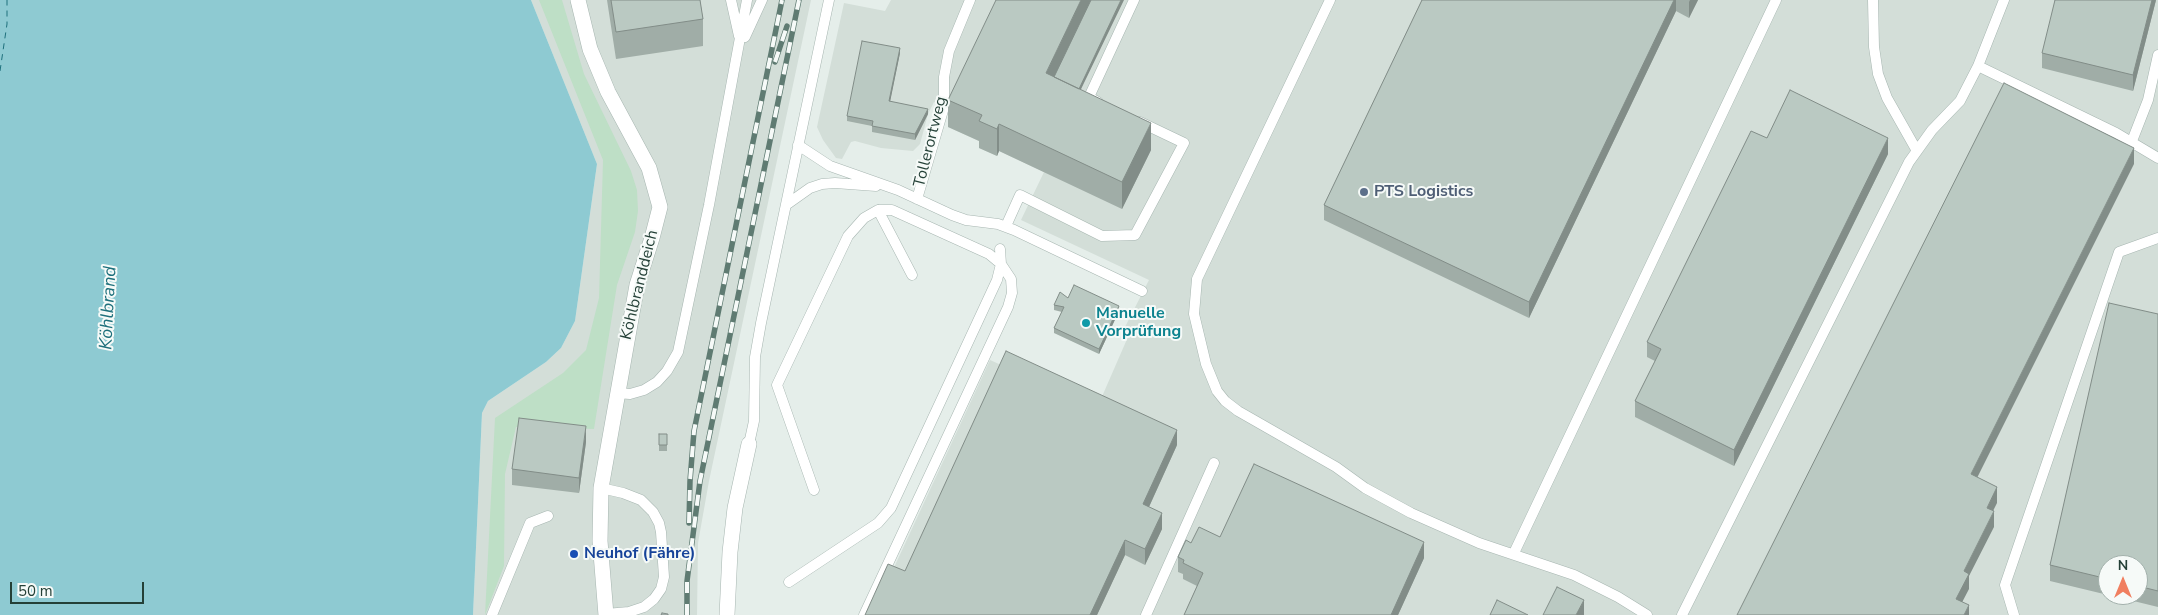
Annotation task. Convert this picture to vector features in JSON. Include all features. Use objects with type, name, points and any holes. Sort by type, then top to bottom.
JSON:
[{"type":"street","name":"Köhlbranddeich","points":[[578,0],[590,49],[608,92],[649,168],[660,207],[637,285],[601,488],[600,541],[606,614]]},
{"type":"street","points":[[727,615],[735,508],[749,444]]},
{"type":"street","points":[[720,615],[727,599]]},
{"type":"lane","points":[[731,0],[739,35],[739,50]]},
{"type":"lane","points":[[617,393],[630,394],[644,390],[657,382],[667,371],[678,352],[709,205],[747,0]]},
{"type":"lane","points":[[739,50],[762,0]]},
{"type":"lane","points":[[749,444],[754,420],[755,357],[829,0]]},
{"type":"lane","name":"Tollerortweg","points":[[917,199],[944,106],[944,77],[949,51],[970,0]]},
{"type":"lane","points":[[1106,106],[1089,97],[1134,0]]},
{"type":"lane","points":[[1330,0],[1197,279],[1194,314],[1206,364],[1221,397],[1238,411],[1336,467],[1365,488],[1411,513],[1479,542],[1574,575],[1618,597],[1646,615]]},
{"type":"lane","points":[[1514,553],[1776,0]]},
{"type":"lane","points":[[1874,0],[1874,47],[1878,74],[1887,98],[1917,151]]},
{"type":"lane","points":[[1682,615],[1909,162],[1932,130],[1960,102],[1978,66],[2004,0]]},
{"type":"lane","points":[[2132,141],[2148,100],[2158,55]]},
{"type":"lane","points":[[1978,66],[2132,141],[2158,158]]},
{"type":"lane","points":[[1006,226],[1020,195],[1102,236],[1135,235],[1184,143],[1132,118]]},
{"type":"lane","points":[[798,145],[823,162],[917,199],[958,218],[1006,226],[1142,291]]},
{"type":"lane","points":[[786,205],[810,188],[822,184],[882,186]]},
{"type":"lane","points":[[878,210],[912,276]]},
{"type":"lane","points":[[814,490],[777,385],[848,236],[864,218],[878,210],[892,210],[989,254],[1001,264],[1011,279],[1012,293],[1008,307],[864,615]]},
{"type":"lane","points":[[2014,615],[2005,585],[2119,252],[2158,238]]},
{"type":"lane","points":[[789,582],[878,523],[891,508],[997,280],[1001,264],[1000,249]]},
{"type":"lane","points":[[1146,615],[1214,463]]},
{"type":"lane","points":[[601,488],[624,493],[641,500],[653,512],[661,532],[664,577],[661,588],[654,599],[644,607],[629,612],[606,614]]},
{"type":"lane","points":[[492,615],[530,523],[548,516]]},
{"type":"shaded area","points":[[531,0],[811,0],[709,481],[698,543],[697,615],[473,615],[482,413],[488,401],[546,362],[561,348],[575,321],[597,164]]},
{"type":"shaded area","points":[[891,0],[2158,0],[2158,615],[872,615],[990,360],[1097,408],[1131,330],[1125,327],[1149,280],[1021,220],[1044,172],[999,151],[997,156],[979,148],[981,142],[948,127],[955,112],[934,102],[928,114],[920,144],[913,151],[881,148],[855,141],[851,142],[842,159],[836,158],[823,140],[817,127],[844,3],[885,11]]},
{"type":"green space","points":[[539,0],[562,0],[584,74],[631,171],[637,190],[638,211],[635,232],[617,285],[594,429],[516,427],[505,474],[504,566],[485,615],[495,418],[563,373],[586,350],[599,298],[603,160]]},
{"type":"water","name":"Köhlbrand","points":[[0,0],[531,0],[597,164],[575,321],[561,348],[546,362],[488,401],[482,413],[473,615],[0,615]]},
{"type":"building","points":[[611,0],[700,0],[703,19],[616,32]]},
{"type":"building","points":[[996,0],[1081,0],[1046,73],[1151,123],[1122,182],[999,124],[997,129],[979,121],[982,115],[948,100]]},
{"type":"building","points":[[1091,0],[1121,0],[1079,89],[1054,77]]},
{"type":"building","points":[[1422,0],[1674,0],[1529,302],[1324,205]]},
{"type":"building","points":[[2055,0],[2152,0],[2133,75],[2042,53]]},
{"type":"building","points":[[862,41],[900,48],[889,101],[928,109],[915,134],[872,126],[873,121],[847,116]]},
{"type":"building","points":[[2004,83],[2134,148],[1971,474],[1997,487],[1987,508],[1994,511],[1964,571],[1969,574],[1956,599],[1969,605],[1964,615],[1737,615]]},
{"type":"building","points":[[1790,90],[1888,138],[1734,450],[1635,401],[1661,349],[1647,342],[1751,131],[1767,138]]},
{"type":"building","name":"Manuelle Vorprüfung","points":[[1074,285],[1119,306],[1099,349],[1054,328],[1064,307],[1054,305],[1060,292],[1068,298]]},
{"type":"building","points":[[2109,303],[2158,314],[2158,591],[2148,588],[2148,555],[2098,555],[2098,577],[2050,565]]},
{"type":"building","points":[[1006,351],[1177,430],[1143,504],[1162,513],[1145,549],[1125,540],[1090,615],[865,615],[888,564],[905,571]]},
{"type":"building","points":[[519,418],[586,426],[579,478],[512,469]]},
{"type":"building","points":[[659,434],[667,434],[667,445],[659,445]]},
{"type":"building","points":[[1254,464],[1424,542],[1391,615],[1184,615],[1203,573],[1183,563],[1184,560],[1178,557],[1186,540],[1191,543],[1199,527],[1220,537]]},
{"type":"building","points":[[1557,587],[1584,600],[1576,615],[1543,615]]},
{"type":"building","points":[[1497,600],[1528,615],[1490,615]]},
{"type":"ferry route","points":[[0,71],[7,24],[7,0]]},
{"type":"railway","points":[[689,523],[694,431],[782,0]]},
{"type":"railway","points":[[687,615],[687,581],[700,481],[799,0]]},
{"type":"railway","points":[[775,62],[787,26]]},
{"type":"place","name":"PTS Logistics","points":[[1364,192]]},
{"type":"place","name":"Manuelle Vorprüfung","points":[[1086,323]]},
{"type":"place","name":"Neuhof (Fähre)","points":[[574,554]]}]
